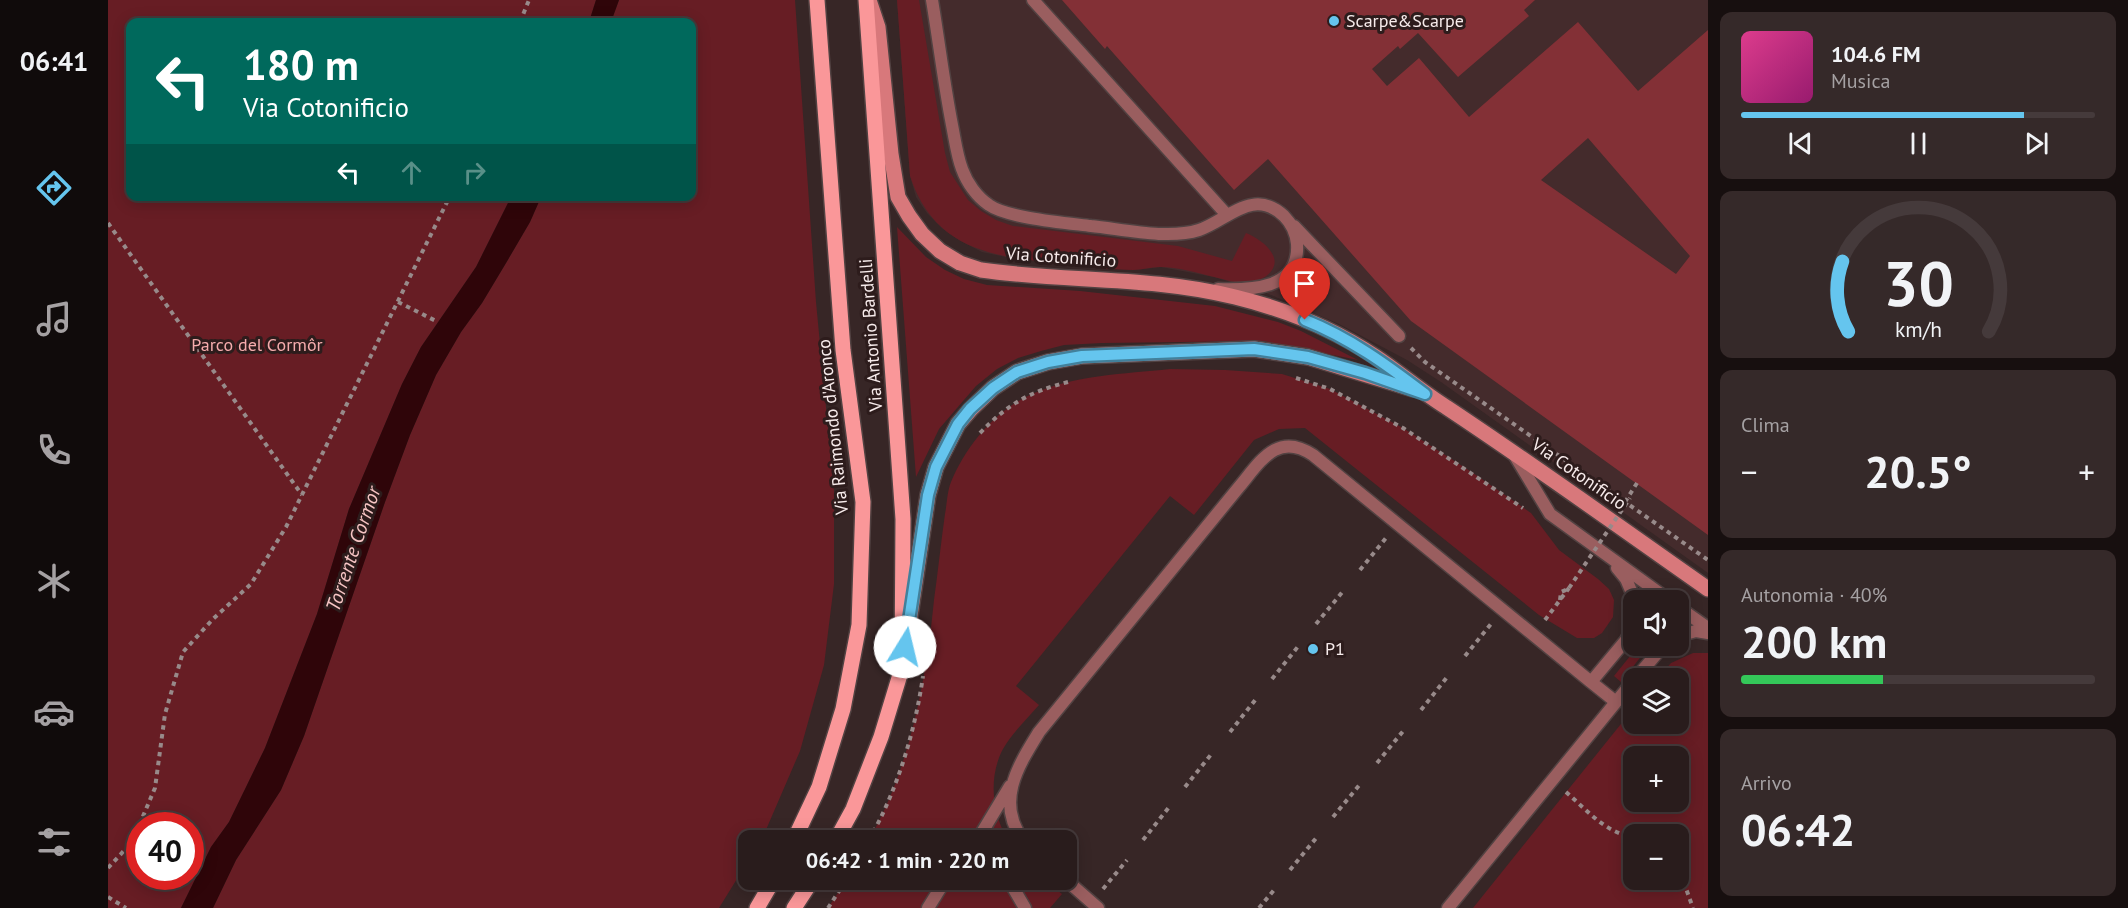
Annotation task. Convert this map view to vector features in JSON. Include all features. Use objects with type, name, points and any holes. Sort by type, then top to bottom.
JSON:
[{"type":"main road","name":"Via Raimondo d'Aronco","points":[[799,830],[819,787],[843,709],[860,625],[864,502],[843,350],[817,0]]},
{"type":"main road","name":"Via Antonio Bardelli","points":[[868,0],[903,519],[902,668]]},
{"type":"main road","points":[[841,830],[853,809],[881,737],[902,668]]},
{"type":"main road","points":[[757,908],[768,890]]},
{"type":"main road","points":[[794,908],[806,890]]},
{"type":"street","name":"Via Cotonificio","points":[[868,0],[878,27],[891,154],[898,197],[922,234],[940,251],[960,263],[981,270],[1146,283],[1234,296],[1323,327],[1376,357],[1425,394],[1708,589]]},
{"type":"street","name":"Via Cotonificio","points":[[902,668],[928,495],[936,467],[958,424],[970,409],[993,388],[1017,372],[1048,362],[1082,356],[1254,349],[1308,357],[1365,373],[1425,394]]},
{"type":"lane","points":[[932,0],[960,164],[974,190],[989,205],[1011,214],[1158,233],[1195,231],[1245,206],[1271,207],[1288,219],[1399,336]]},
{"type":"lane","points":[[1033,0],[1227,215]]},
{"type":"lane","points":[[1188,288],[1243,290],[1263,288],[1280,280],[1294,263],[1297,250],[1296,237],[1288,219]]},
{"type":"lane","points":[[983,830],[1039,732],[1266,455],[1277,448],[1291,445],[1302,447],[1313,455],[1616,702]]},
{"type":"lane","points":[[1512,452],[1550,514],[1655,590]]},
{"type":"lane","points":[[1604,553],[1626,579],[1631,590]]},
{"type":"lane","points":[[1689,615],[1708,630]]},
{"type":"lane","points":[[1689,633],[1708,630]]},
{"type":"lane","points":[[1591,682],[1623,644]]},
{"type":"lane","points":[[1644,668],[1655,656]]},
{"type":"lane","points":[[1448,908],[1623,694]]},
{"type":"lane","points":[[1011,784],[1013,819],[1018,830]]},
{"type":"lane","points":[[928,908],[939,890]]},
{"type":"lane","points":[[1014,890],[1025,908]]},
{"type":"lane","points":[[1077,890],[1098,908]]},
{"type":"path","points":[[522,18],[529,0]]},
{"type":"path","points":[[108,867],[132,842],[155,788],[165,714],[183,652],[213,619],[251,584],[286,527],[448,201]]},
{"type":"path","points":[[108,223],[303,495]]},
{"type":"path","points":[[398,302],[438,322]]},
{"type":"path","points":[[1399,336],[1425,362],[1708,560]]},
{"type":"path","points":[[1291,377],[1330,389],[1403,428],[1531,513],[1550,514]]},
{"type":"path","points":[[974,440],[1001,412],[1031,394],[1077,381]]},
{"type":"path","points":[[1625,502],[1637,483]]},
{"type":"path","points":[[1539,615],[1545,621],[1630,498]]},
{"type":"path","points":[[1360,570],[1386,538]]},
{"type":"path","points":[[1560,601],[1561,592],[1569,588]]},
{"type":"path","points":[[1316,624],[1344,590]]},
{"type":"path","points":[[1465,656],[1491,623]]},
{"type":"path","points":[[875,830],[884,813],[904,756],[922,687],[929,639]]},
{"type":"path","points":[[1272,679],[1300,645]]},
{"type":"path","points":[[1421,710],[1448,676]]},
{"type":"path","points":[[1230,732],[1256,699]]},
{"type":"path","points":[[1377,763],[1404,730]]},
{"type":"path","points":[[1185,787],[1213,752]]},
{"type":"path","points":[[1551,780],[1602,824],[1623,835]]},
{"type":"path","points":[[1333,817],[1361,783]]},
{"type":"path","points":[[1143,840],[1170,806]]},
{"type":"path","points":[[1290,870],[1317,837]]},
{"type":"path","points":[[1099,894],[1127,860]]},
{"type":"path","points":[[836,908],[829,906],[840,890]]},
{"type":"path","points":[[1258,908],[1274,890]]},
{"type":"path","points":[[1687,890],[1693,908]]},
{"type":"path","points":[[108,897],[126,908]]},
{"type":"shaded area","points":[[897,0],[1708,0],[1708,573],[1441,382],[1407,360],[1339,324],[1264,292],[1214,277],[1161,267],[1135,270],[1006,257],[982,252],[943,229],[927,213],[916,197],[910,176]]},
{"type":"green space","name":"Parco del Cormôr","points":[[108,0],[596,0],[590,18],[126,18],[126,201],[509,201],[476,267],[421,347],[402,384],[349,509],[317,614],[265,748],[229,822],[204,861],[204,812],[126,812],[126,890],[190,890],[181,908],[108,908]]},
{"type":"green space","points":[[619,0],[795,0],[816,302],[834,491],[834,584],[824,665],[800,751],[766,830],[738,830],[738,877],[719,908],[213,908],[236,860],[281,790],[304,736],[385,502],[436,375],[506,263],[539,201],[696,201],[696,18],[612,18]]},
{"type":"green space","points":[[897,0],[919,0],[950,172],[968,200],[981,211],[1013,226],[1178,246],[1232,261],[1246,233],[1260,241],[1271,252],[1274,265],[1271,272],[1256,281],[1244,283],[1167,267],[1136,270],[1107,269],[992,253],[971,246],[952,235],[935,221],[921,201],[910,176]]},
{"type":"green space","points":[[897,227],[926,257],[964,279],[987,285],[1080,291],[1215,306],[1278,322],[1358,360],[1263,341],[1102,343],[1064,345],[1041,351],[1018,358],[997,369],[976,386],[939,429],[916,477]]},
{"type":"green space","points":[[1170,369],[1282,374],[1330,389],[1403,428],[1531,513],[1559,550],[1609,589],[1614,600],[1613,617],[1602,633],[1594,638],[1577,638],[1539,615],[1305,428],[1279,429],[1254,440],[1194,515],[1170,496],[1016,686],[1039,705],[1015,732],[998,760],[994,795],[998,819],[1003,830],[874,830],[895,784],[921,693],[948,494],[957,469],[983,430],[1006,409],[1019,401],[1065,383],[1117,374]]},
{"type":"green space","points":[[1693,653],[1708,653],[1708,908],[1473,908],[1623,721],[1623,734],[1689,734],[1689,668],[1667,668],[1671,663]]},
{"type":"green space","points":[[1630,656],[1641,656],[1632,668],[1623,668],[1621,682],[1614,676]]},
{"type":"green space","points":[[840,890],[933,890],[922,908],[828,908]]},
{"type":"green space","points":[[946,890],[1008,890],[1019,908],[935,908]]},
{"type":"green space","points":[[1018,890],[1057,890],[1062,894],[1050,908],[1029,908]]},
{"type":"water","points":[[596,0],[619,0],[612,18],[590,18]]},
{"type":"water","name":"Torrente Cormor","points":[[509,201],[539,201],[506,263],[436,375],[410,435],[304,736],[281,790],[236,860],[213,908],[181,908],[190,890],[204,890],[204,861],[229,822],[265,748],[317,614],[349,509],[402,384],[421,347],[476,267]]},
{"type":"building","points":[[1062,0],[1535,0],[1524,10],[1529,16],[1458,77],[1418,33],[1400,49],[1398,46],[1372,69],[1387,86],[1419,58],[1469,117],[1578,22],[1638,91],[1708,30],[1708,535],[1411,321],[1268,159],[1234,190],[1107,46],[1105,49]],"holes":[[[1588,138],[1690,256],[1676,274],[1541,180]]]},
{"type":"place","name":"Scarpe&Scarpe","points":[[1334,21]]},
{"type":"place","name":"P1","points":[[1313,649]]},
{"type":"route","points":[[905,647],[928,495],[936,467],[958,424],[970,409],[993,388],[1017,372],[1048,362],[1082,356],[1254,349],[1308,357],[1365,373],[1425,394],[1376,357],[1323,327],[1305,320]]}]
